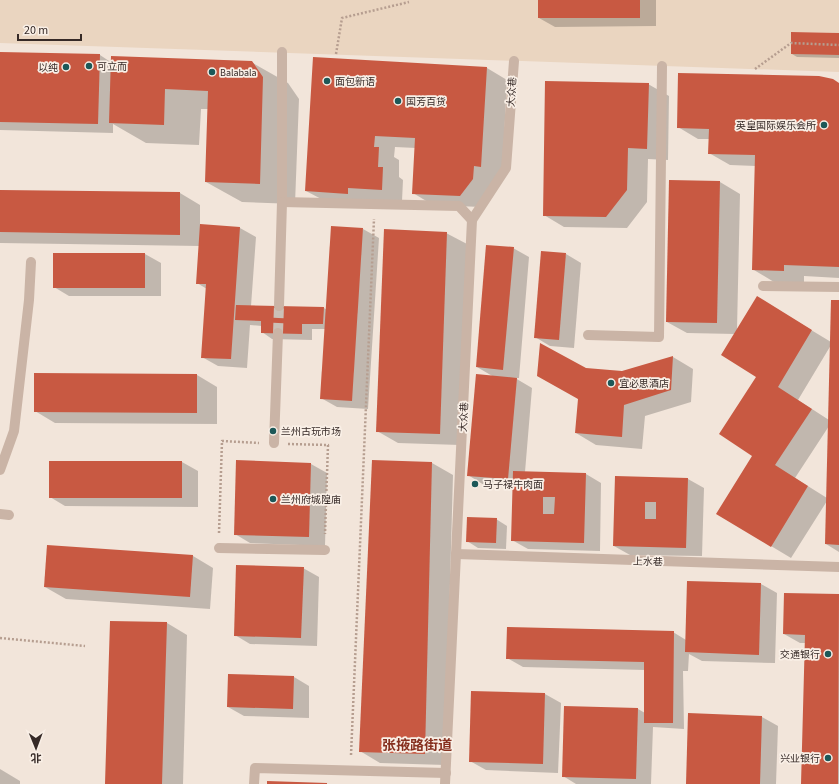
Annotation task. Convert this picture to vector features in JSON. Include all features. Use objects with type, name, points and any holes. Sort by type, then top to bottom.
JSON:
[{"type":"street","points":[[279,306],[282,202],[282,52]]},
{"type":"street","name":"大众巷","points":[[445,784],[472,220],[506,168],[514,61]]},
{"type":"street","points":[[588,335],[659,337],[662,66]]},
{"type":"street","points":[[282,202],[459,206],[472,220]]},
{"type":"street","points":[[0,470],[14,431],[29,300],[31,262]]},
{"type":"street","points":[[763,286],[839,287]]},
{"type":"street","points":[[274,443],[278,333]]},
{"type":"street","points":[[218,548],[325,550]]},
{"type":"street","name":"上水巷","points":[[456,554],[839,567]]},
{"type":"street","points":[[254,784],[255,768],[446,773]]},
{"type":"path","points":[[336,54],[342,18],[409,2]]},
{"type":"path","points":[[756,69],[791,43],[839,45]]},
{"type":"path","points":[[350,771],[375,204]]},
{"type":"path","points":[[218,548],[222,441],[328,445],[325,550]]},
{"type":"path","points":[[0,638],[85,646]]},
{"type":"shaded area","points":[[0,0],[538,0],[538,18],[640,18],[640,0],[839,0],[839,33],[791,32],[791,54],[839,55],[839,72],[0,43]]},
{"type":"building","points":[[538,0],[640,0],[640,18],[538,18]]},
{"type":"building","points":[[791,32],[839,33],[839,55],[791,54]]},
{"type":"building","points":[[0,52],[100,54],[98,124],[0,122]]},
{"type":"building","points":[[111,56],[252,61],[263,77],[260,184],[205,182],[208,91],[165,89],[164,125],[109,123]]},
{"type":"building","name":"国芳百货","points":[[313,57],[487,67],[481,167],[474,166],[473,179],[460,196],[412,194],[415,138],[375,136],[374,147],[379,147],[378,167],[383,167],[382,190],[348,188],[348,194],[305,191]]},
{"type":"building","points":[[678,73],[819,76],[833,79],[839,83],[839,267],[784,265],[784,271],[752,270],[755,155],[708,154],[709,129],[677,128]]},
{"type":"building","points":[[545,81],[649,83],[647,149],[628,148],[627,190],[606,217],[543,216]]},
{"type":"building","points":[[669,180],[720,181],[717,323],[666,322]]},
{"type":"building","points":[[0,190],[180,192],[180,235],[0,232]]},
{"type":"building","points":[[200,224],[240,227],[231,359],[201,358],[206,284],[196,284]]},
{"type":"building","points":[[331,226],[363,228],[352,401],[320,399]]},
{"type":"building","points":[[384,229],[447,232],[440,434],[376,432]]},
{"type":"building","points":[[486,245],[514,247],[503,370],[476,367]]},
{"type":"building","points":[[541,251],[566,253],[559,340],[534,338]]},
{"type":"building","points":[[53,253],[145,253],[145,288],[53,288]]},
{"type":"building","points":[[757,296],[812,330],[778,387],[812,409],[775,465],[808,486],[771,547],[716,514],[752,456],[719,434],[756,377],[721,355]]},
{"type":"building","points":[[831,300],[839,300],[839,545],[825,544]]},
{"type":"building","points":[[236,305],[324,307],[323,324],[302,324],[302,334],[261,333],[261,321],[235,320]]},
{"type":"building","name":"宜必思酒店","points":[[540,343],[586,368],[622,371],[673,356],[671,390],[624,405],[622,437],[575,433],[578,399],[537,376]]},
{"type":"building","points":[[34,373],[197,374],[197,413],[34,412]]},
{"type":"building","points":[[476,374],[517,378],[508,479],[467,476]]},
{"type":"building","name":"兰州府城隍庙","points":[[236,460],[311,463],[309,537],[234,535]]},
{"type":"building","points":[[372,460],[432,462],[425,754],[359,752]]},
{"type":"building","points":[[49,461],[182,461],[182,498],[49,498]]},
{"type":"building","points":[[513,471],[586,473],[584,543],[511,541]],"holes":[[[543,497],[555,497],[554,514],[543,514]]]},
{"type":"building","points":[[615,476],[688,478],[686,548],[613,546]],"holes":[[[645,502],[656,502],[656,519],[645,519]]]},
{"type":"building","points":[[467,517],[497,518],[496,543],[466,542]]},
{"type":"building","points":[[47,545],[193,555],[190,597],[44,587]]},
{"type":"building","points":[[236,565],[304,567],[301,638],[234,636]]},
{"type":"building","points":[[687,581],[761,583],[759,655],[685,652]]},
{"type":"building","points":[[784,593],[839,594],[838,784],[801,784],[805,635],[783,634]]},
{"type":"building","points":[[110,621],[167,622],[162,784],[105,784]]},
{"type":"building","points":[[507,627],[674,631],[673,723],[644,723],[644,662],[506,659]]},
{"type":"building","points":[[228,674],[294,676],[293,709],[227,707]]},
{"type":"building","points":[[471,691],[545,693],[543,764],[469,762]]},
{"type":"building","points":[[564,706],[638,708],[636,779],[562,777]]},
{"type":"building","points":[[688,713],[762,716],[760,784],[686,784]]},
{"type":"building","points":[[267,781],[327,783],[327,784],[267,784]]},
{"type":"tunnel","points":[[278,333],[279,306]]},
{"type":"place","name":"可立而","points":[[89,66]]},
{"type":"place","name":"以纯","points":[[66,67]]},
{"type":"place","name":"Balabala","points":[[212,72]]},
{"type":"place","name":"面包新语","points":[[327,81]]},
{"type":"place","name":"国芳百货","points":[[398,101]]},
{"type":"place","name":"英皇国际娱乐会所","points":[[824,125]]},
{"type":"place","name":"宜必思酒店","points":[[611,383]]},
{"type":"place","name":"兰州古玩市场","points":[[273,431]]},
{"type":"place","name":"马子禄牛肉面","points":[[475,484]]},
{"type":"place","name":"兰州府城隍庙","points":[[273,499]]},
{"type":"place","name":"交通银行","points":[[828,654]]},
{"type":"place","name":"兴业银行","points":[[828,758]]},
{"type":"district","name":"张掖路街道","points":[[417,745]]}]
